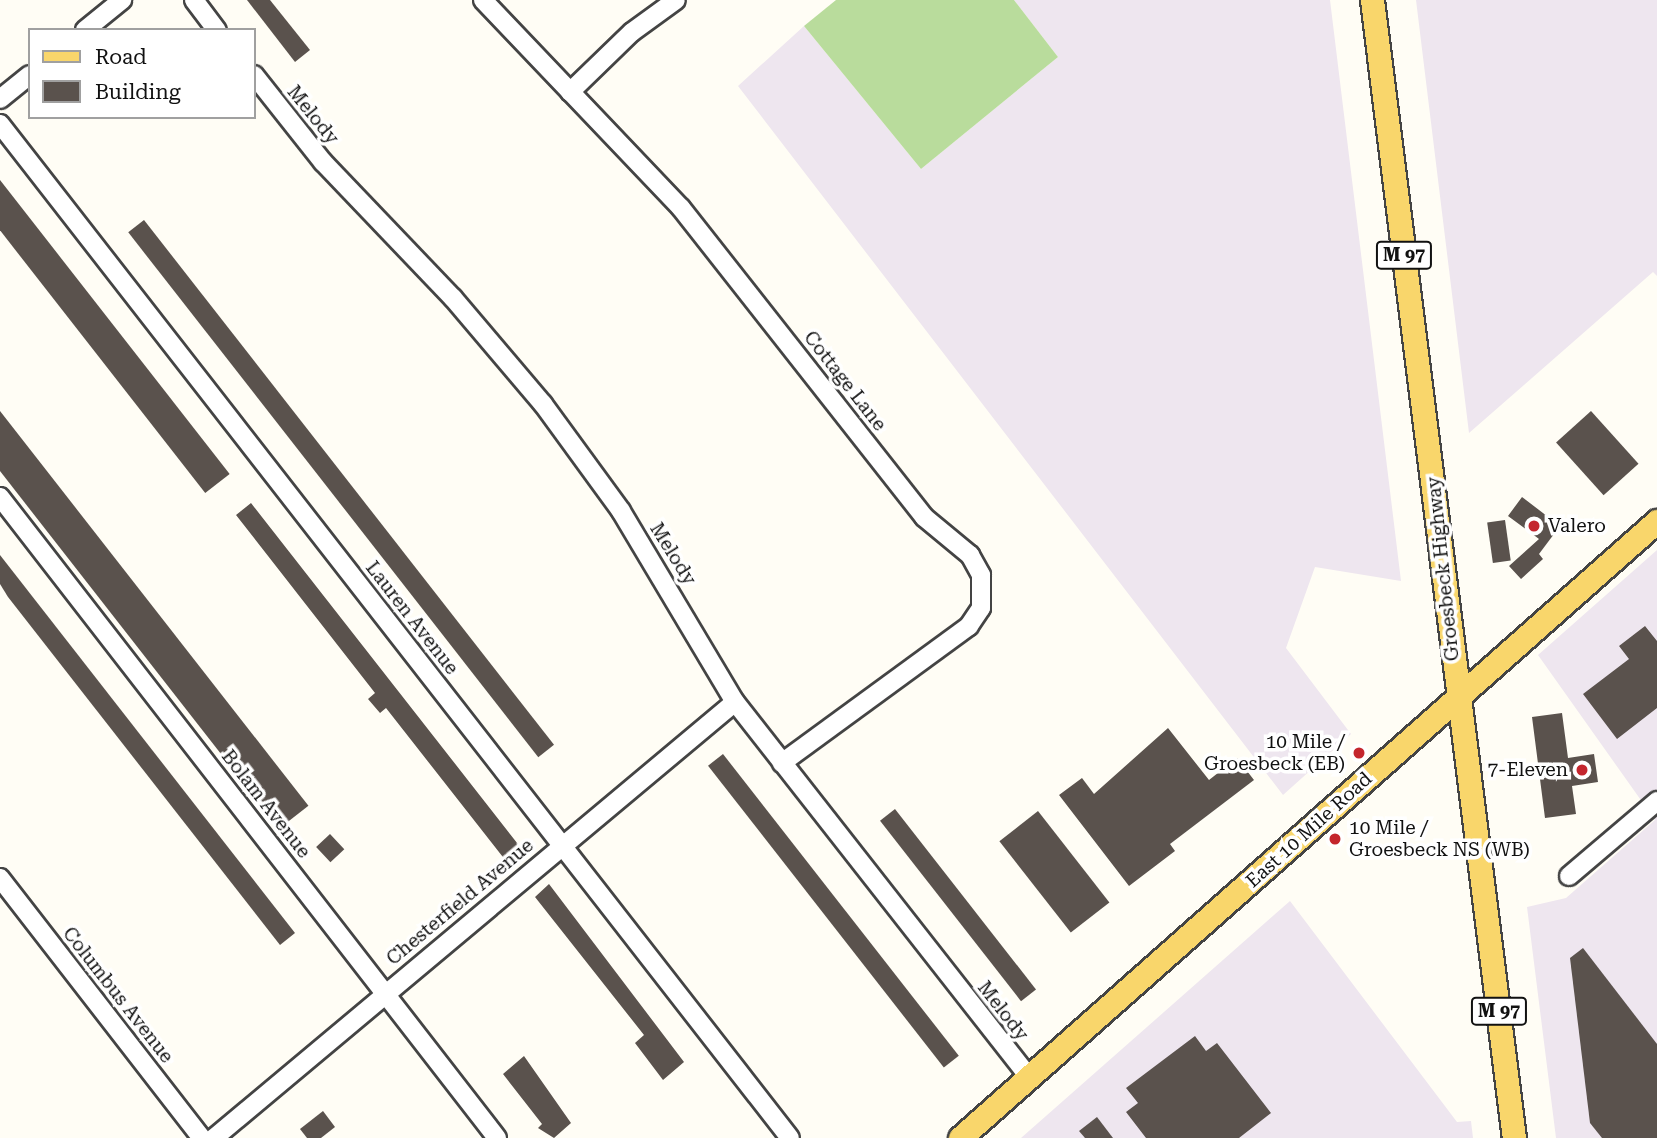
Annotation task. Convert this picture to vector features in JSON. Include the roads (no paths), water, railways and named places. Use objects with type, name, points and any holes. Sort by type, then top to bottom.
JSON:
[{"type":"main road","name":"Groesbeck Highway","points":[[1372,0],[1457,699],[1514,1138]]},
{"type":"main road","name":"East 10 Mile Road","points":[[960,1138],[1657,521]]},
{"type":"street","points":[[87,28],[122,0]]},
{"type":"street","points":[[194,0],[216,28]]},
{"type":"street","name":"Cottage Lane","points":[[483,0],[681,208],[925,516],[970,555],[981,575],[981,608],[970,626],[782,763]]},
{"type":"street","points":[[570,92],[632,32],[676,0]]},
{"type":"street","points":[[0,99],[28,77]]},
{"type":"street","name":"Melody","points":[[256,78],[323,162],[453,298],[543,404],[655,564],[735,702],[1029,1077]]},
{"type":"street","name":"Lauren Avenue","points":[[0,124],[790,1138]]},
{"type":"street","name":"Bolam Avenue","points":[[0,498],[497,1138]]},
{"type":"street","name":"Chesterfield Avenue","points":[[214,1138],[385,992],[735,702]]},
{"type":"street","points":[[1569,876],[1657,800]]},
{"type":"street","name":"Columbus Avenue","points":[[0,878],[202,1138]]},
{"type":"place","name":"Valero","points":[[1534,526]]},
{"type":"place","name":"10 Mile / Groesbeck (EB)","points":[[1359,753]]},
{"type":"place","name":"7-Eleven","points":[[1582,770]]},
{"type":"place","name":"10 Mile / Groesbeck NS (WB)","points":[[1335,839]]}]
